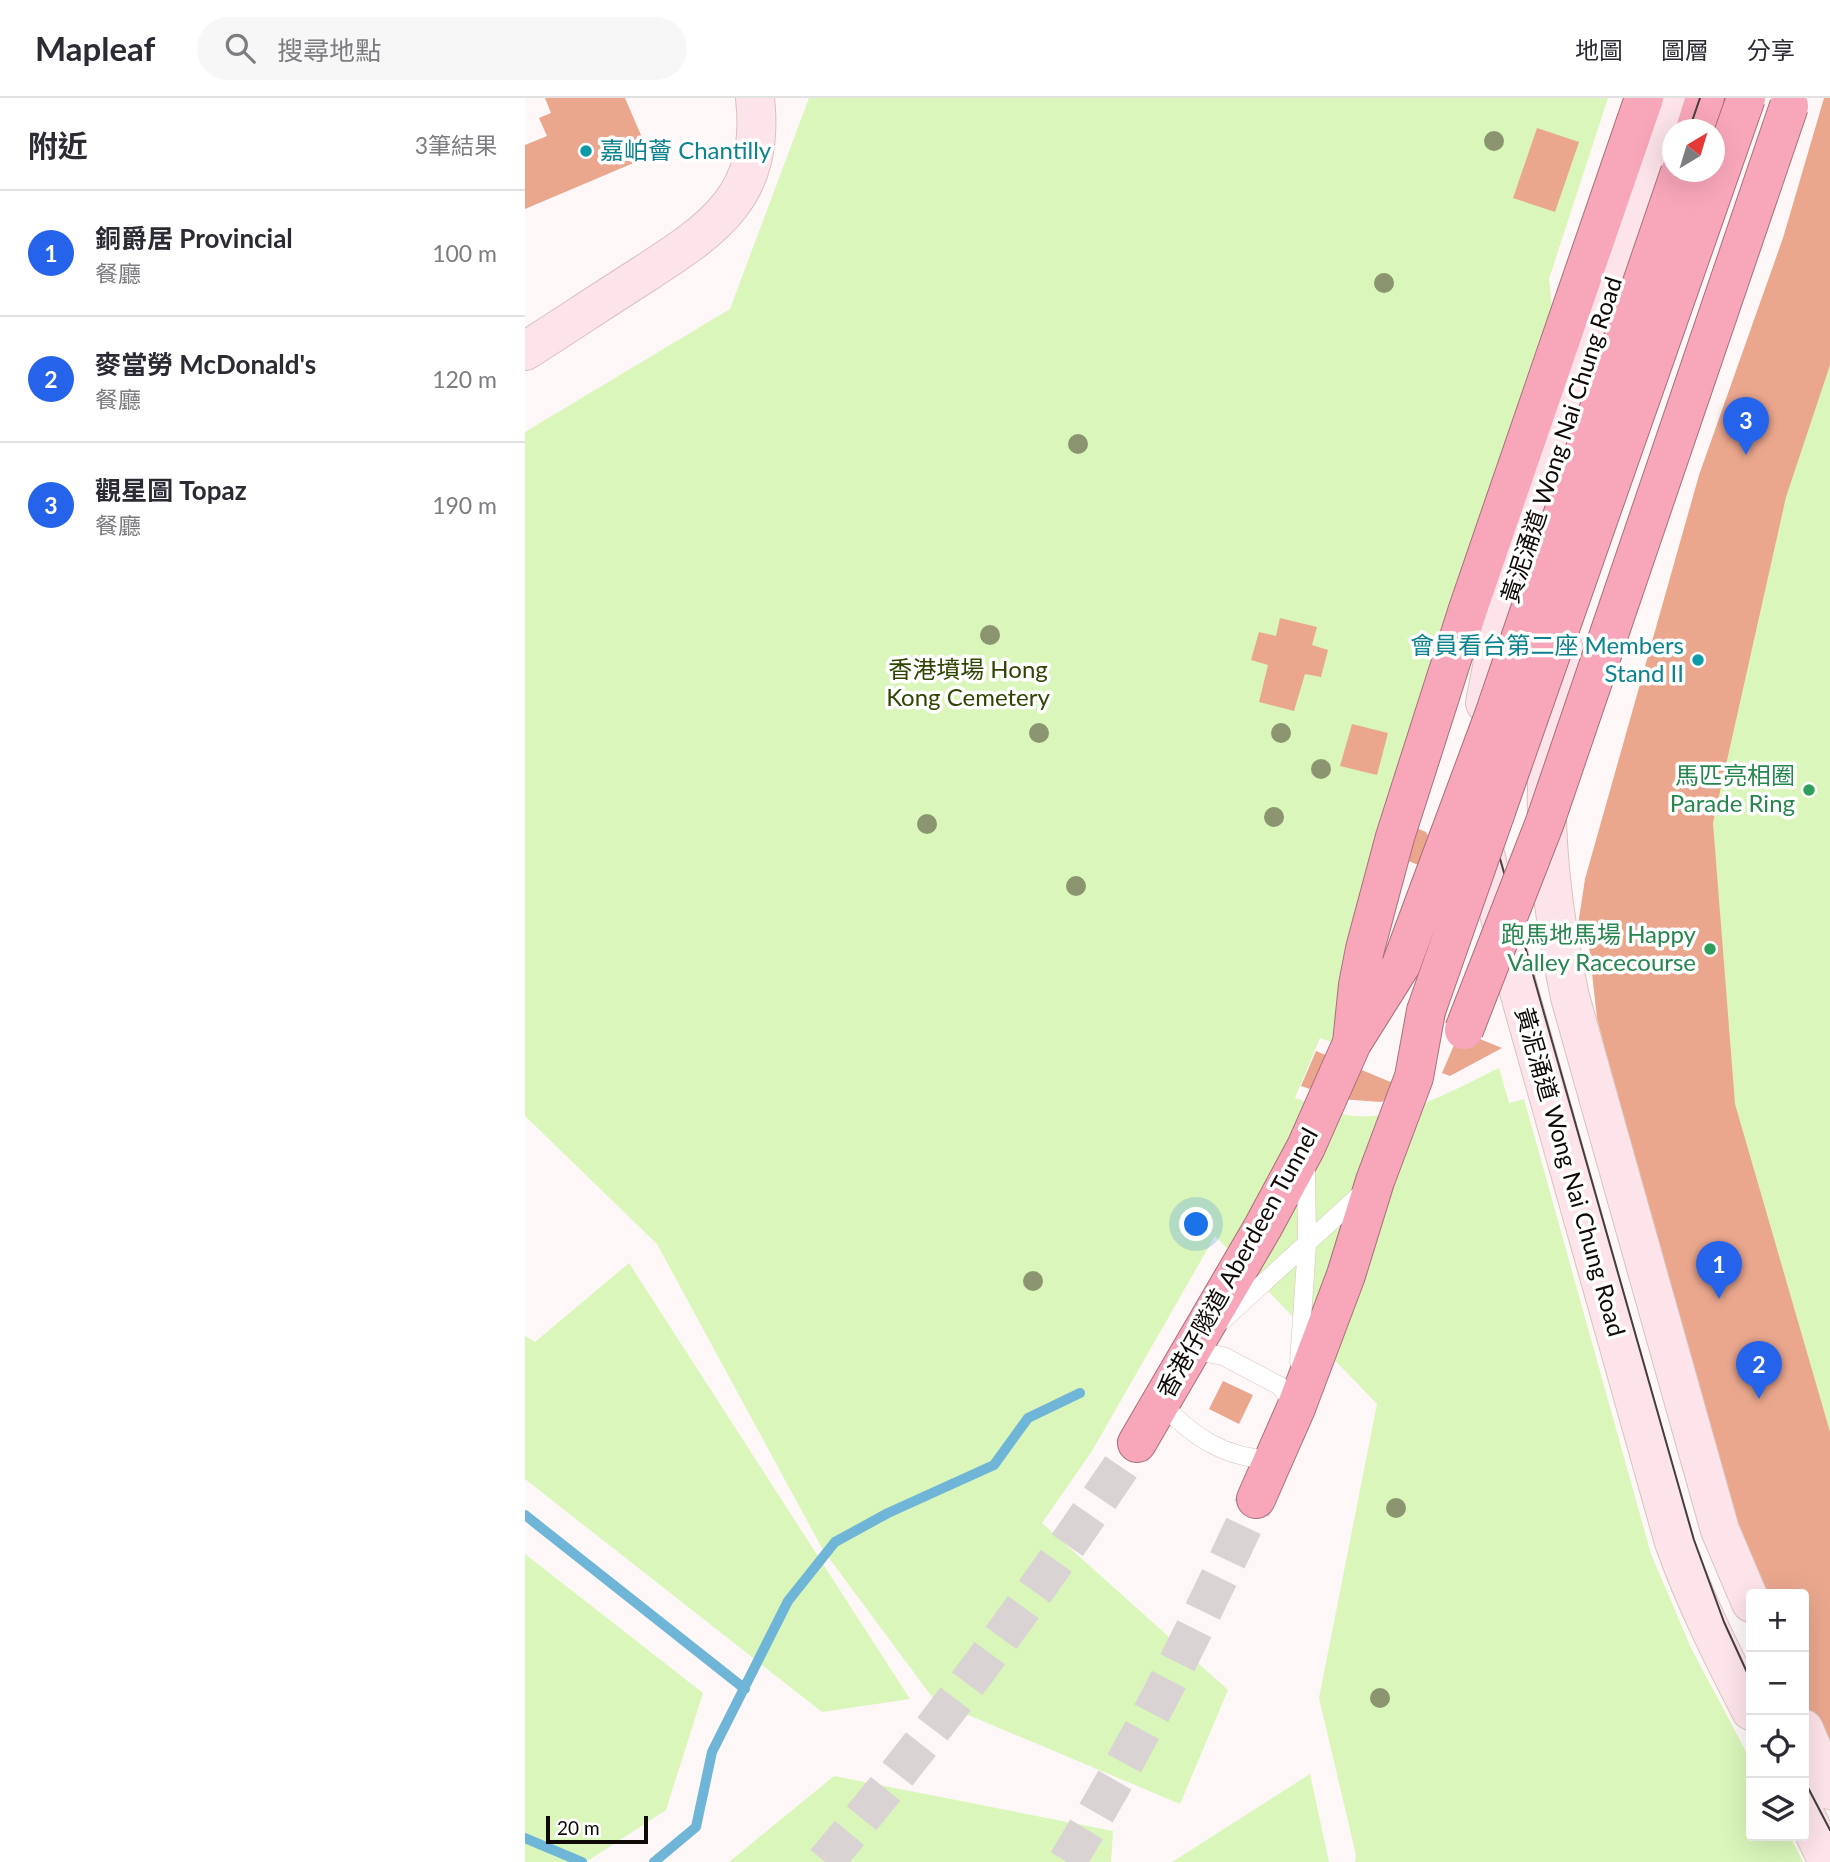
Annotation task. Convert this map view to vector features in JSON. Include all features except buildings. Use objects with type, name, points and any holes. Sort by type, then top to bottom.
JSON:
[{"type":"highway","points":[[1352,1043],[1365,949],[1395,837],[1468,610],[1644,98]]},
{"type":"highway","points":[[1698,119],[1705,98]]},
{"type":"highway","points":[[1256,1499],[1296,1408],[1346,1275],[1378,1173],[1414,1077],[1426,1011],[1745,98]]},
{"type":"highway","points":[[1414,1077],[1464,1030],[1520,892],[1791,102]]},
{"type":"highway","points":[[1352,1043],[1401,965],[1432,885],[1498,702],[1677,182]]},
{"type":"highway","name":"香港仔隧道 Aberdeen Tunnel","points":[[1137,1443],[1263,1227],[1309,1141],[1352,1043]]},
{"type":"street","points":[[525,351],[685,247],[716,223],[737,197],[750,168],[756,137],[755,98]]},
{"type":"street","name":"黃泥涌道 Wong Nai Chung Road","points":[[1677,98],[1504,613],[1475,753],[1480,836],[1497,911],[1674,1542],[1712,1637],[1746,1702]]},
{"type":"street","name":"黃泥涌道 Wong Nai Chung Road","points":[[1746,1591],[1720,1530],[1570,997],[1549,872],[1546,809],[1548,757],[1555,701],[1562,660],[1583,576],[1751,98]]},
{"type":"street","points":[[1809,1741],[1830,1790]]},
{"type":"street","points":[[1809,1822],[1828,1862]]},
{"type":"lane","points":[[1296,1408],[1307,1245],[1309,1141]]},
{"type":"lane","points":[[1189,1350],[1307,1245],[1378,1173]]},
{"type":"lane","points":[[1189,1350],[1223,1356],[1280,1386],[1296,1408]]},
{"type":"lane","points":[[1160,1402],[1180,1423],[1220,1450],[1259,1460],[1273,1460]]},
{"type":"green space","name":"香港墳場 Hong Kong Cemetery","points":[[809,98],[1608,98],[1549,279],[1554,326],[1334,1043],[1320,1038],[1295,1098],[1347,1115],[1386,1114],[1425,1103],[1499,1068],[1509,1103],[1524,1099],[1651,1554],[1691,1648],[1746,1752],[1746,1841],[1792,1841],[1803,1862],[1355,1862],[1356,1855],[1319,1698],[1377,1404],[1215,1236],[1092,1451],[1042,1523],[1228,1690],[1180,1804],[935,1701],[823,1550],[657,1244],[525,1116],[525,432],[730,309]]},
{"type":"green space","name":"跑馬地馬場 Happy Valley Racecourse","points":[[1830,98],[1830,1768],[1809,1720],[1809,1589],[1760,1589],[1613,1083],[1597,1018],[1587,927],[1783,238]]},
{"type":"green space","points":[[629,1263],[910,1699],[822,1712],[525,1479],[525,1336],[535,1342]]},
{"type":"green space","points":[[525,1554],[703,1693],[666,1810],[586,1862],[525,1862]]},
{"type":"green space","points":[[1310,1774],[1329,1862],[1172,1862]]},
{"type":"green space","points":[[834,1776],[1113,1831],[1111,1862],[729,1862]]},
{"type":"waterway","points":[[654,1862],[696,1827],[712,1752],[788,1601],[835,1542],[888,1513],[994,1465],[1028,1418],[1080,1393]]},
{"type":"waterway","points":[[525,1515],[745,1689]]},
{"type":"waterway","points":[[525,1838],[582,1862]]},
{"type":"tunnel","points":[[825,1862],[908,1761],[987,1657],[1137,1443]]},
{"type":"tunnel","points":[[1067,1862],[1167,1684],[1256,1499]]},
{"type":"tram line","points":[[1693,119],[1700,98]]},
{"type":"tram line","points":[[1671,182],[1500,672],[1487,738],[1487,782],[1497,848],[1694,1540],[1724,1622],[1746,1670]]},
{"type":"tram line","points":[[1809,1790],[1830,1830]]},
{"type":"place","name":"嘉岶薈 Chantilly","points":[[586,151]]},
{"type":"place","name":"觀星圖 Topaz","points":[[1746,455]]},
{"type":"place","name":"會員看台第二座 Members Stand II","points":[[1698,660]]},
{"type":"place","name":"馬匹亮相圈 Parade Ring","points":[[1809,790]]},
{"type":"place","name":"跑馬地馬場 Happy Valley Racecourse","points":[[1710,949]]},
{"type":"place","name":"銅爵居 Provincial","points":[[1719,1299]]},
{"type":"place","name":"麥當勞 McDonald's","points":[[1759,1399]]}]
